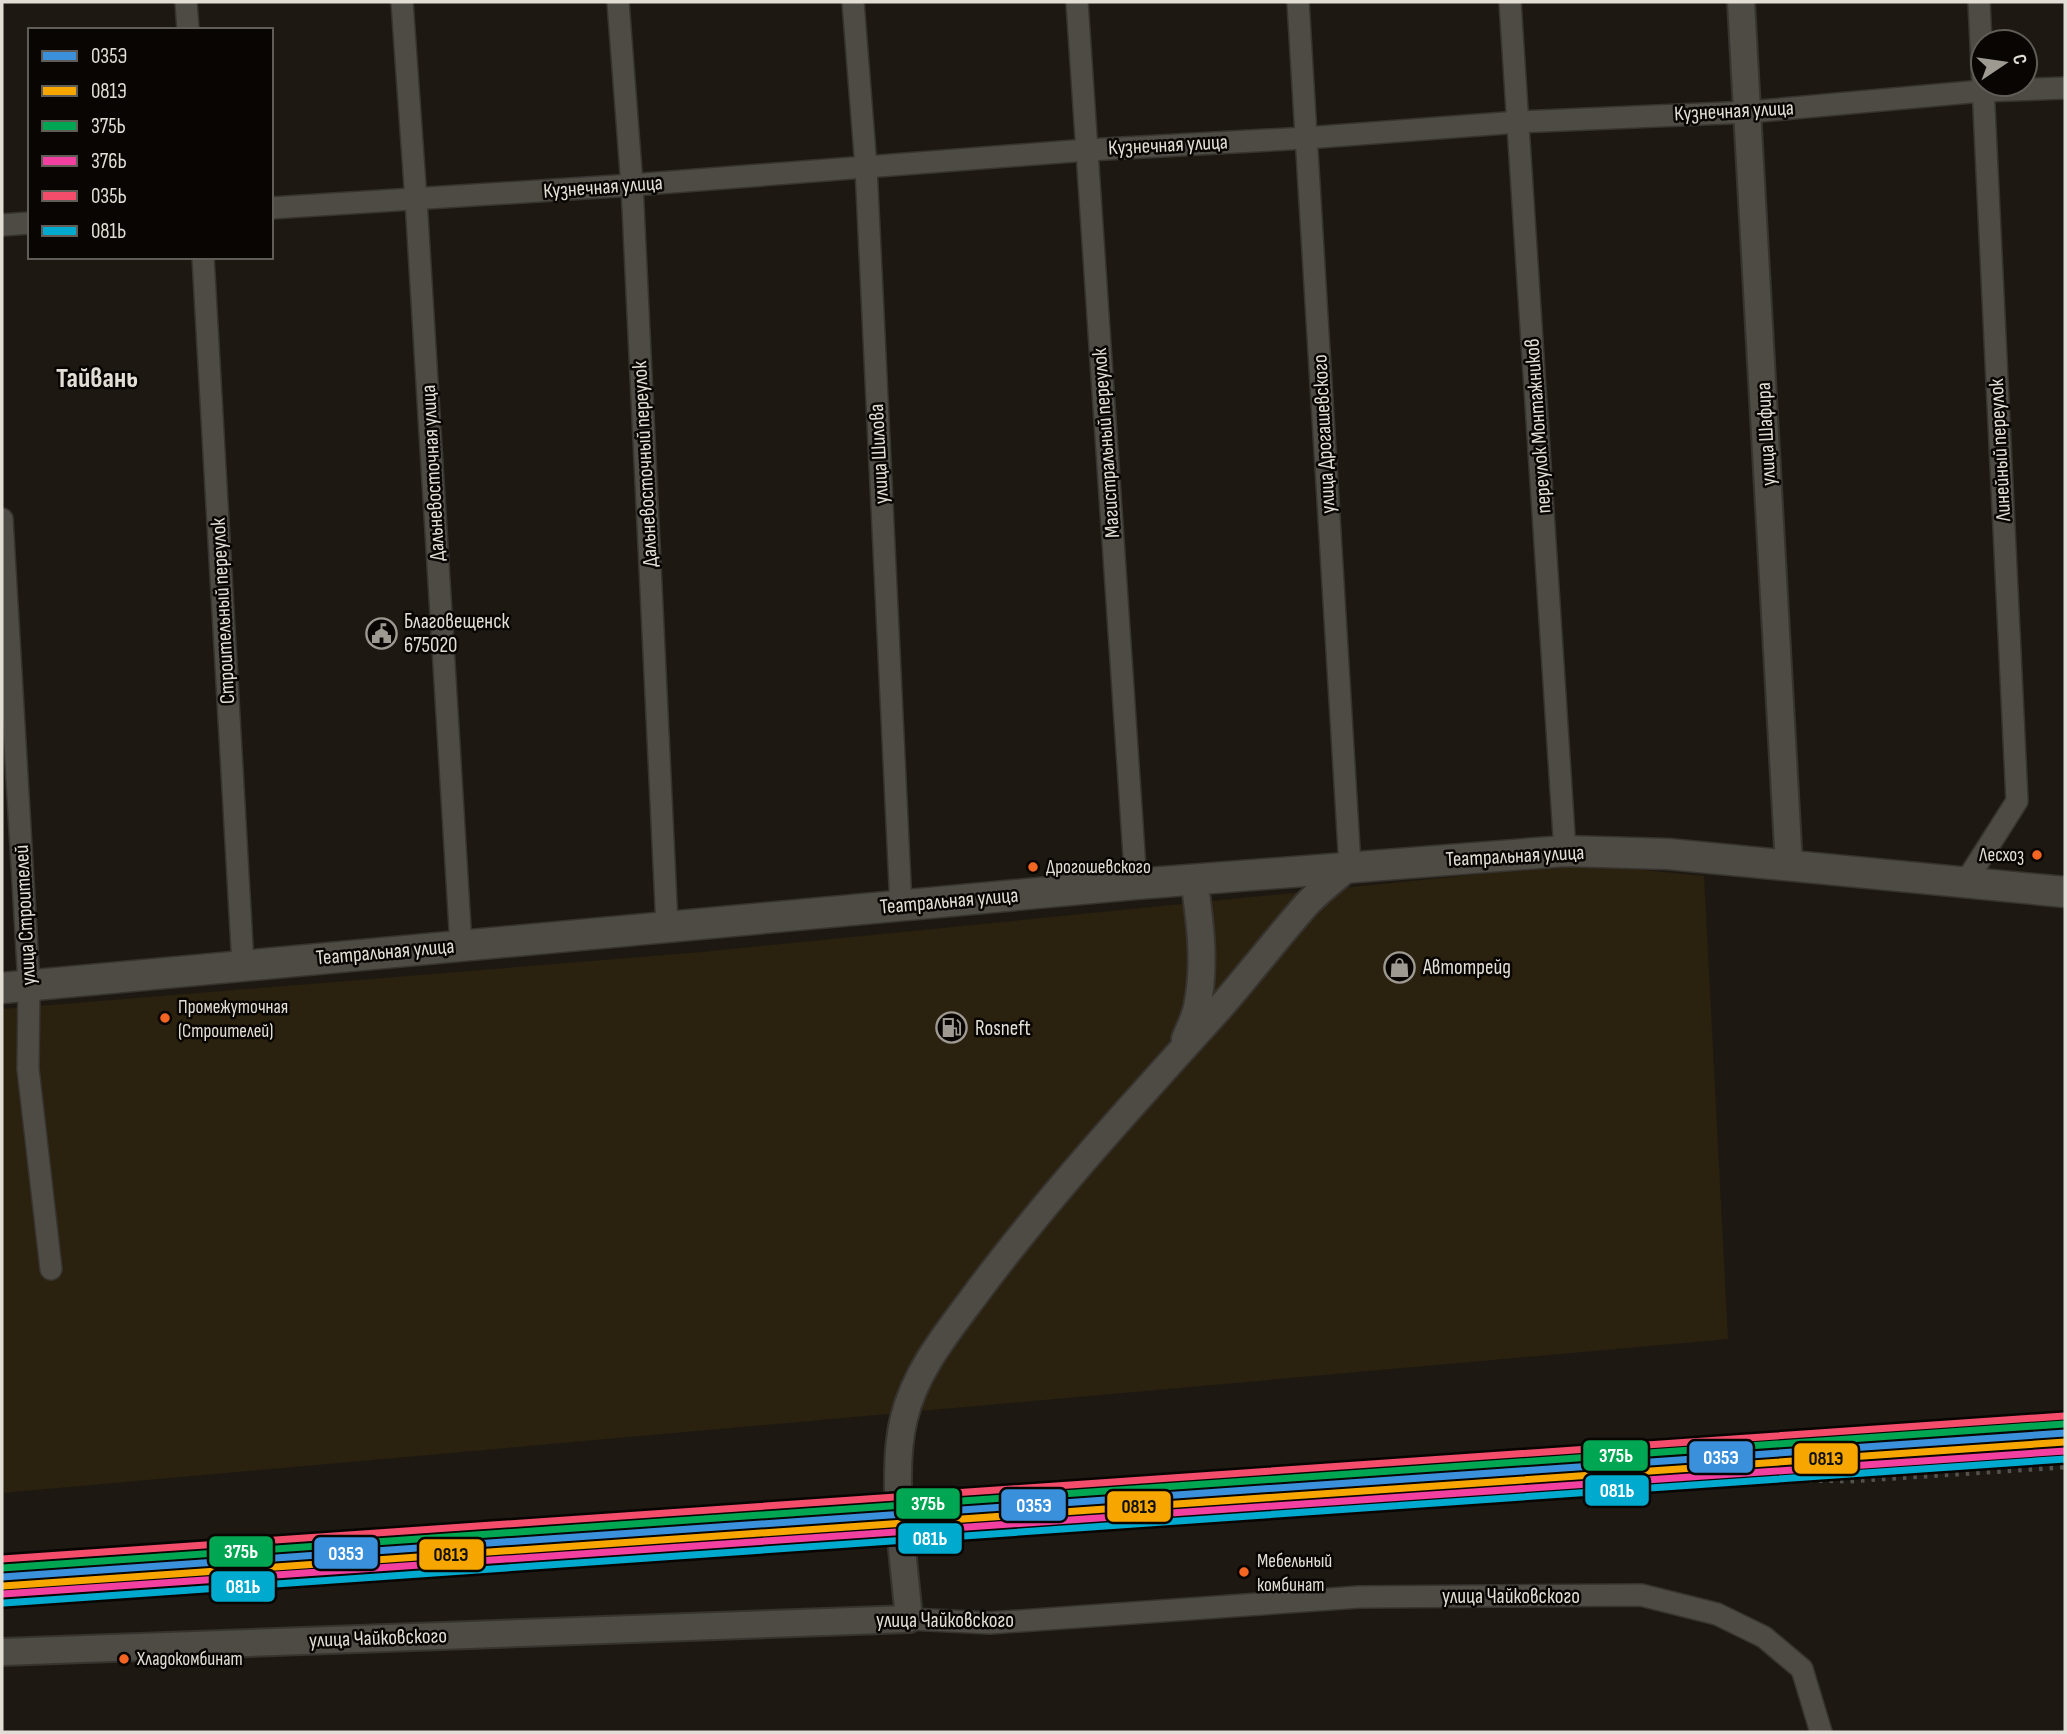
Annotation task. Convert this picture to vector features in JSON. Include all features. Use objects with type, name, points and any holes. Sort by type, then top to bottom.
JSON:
[{"type":"main road","name":"Театральная улица","points":[[15,987],[1136,884],[1565,851],[1668,854],[2065,892]]},
{"type":"street","points":[[187,2],[188,28]]},
{"type":"street","name":"Дальневосточная улица","points":[[401,2],[416,200],[461,945]]},
{"type":"street","name":"Дальневосточный переулок","points":[[618,2],[632,185],[667,926]]},
{"type":"street","name":"улица Шилова","points":[[853,2],[866,167],[901,906]]},
{"type":"street","name":"Магистральный переулок","points":[[1077,2],[1136,884]]},
{"type":"street","name":"улица Дрогашевского","points":[[1298,2],[1349,866]]},
{"type":"street","name":"переулок Монтажников","points":[[1510,2],[1565,851]]},
{"type":"street","name":"улица Шафира","points":[[1741,2],[1789,866]]},
{"type":"street","name":"Линейный переулок","points":[[1979,2],[1980,28]]},
{"type":"street","name":"Кузнечная улица","points":[[2039,89],[2065,88]]},
{"type":"street","name":"Кузнечная улица","points":[[273,208],[632,185],[1087,150],[1306,138],[1519,122],[1749,112],[1969,92]]},
{"type":"street","name":"Линейный переулок","points":[[1965,883],[2017,801],[1982,98]]},
{"type":"street","points":[[2,225],[28,223]]},
{"type":"street","name":"Строительный переулок","points":[[203,259],[243,965]]},
{"type":"street","name":"улица Строителей","points":[[2,519],[15,987],[28,1069],[51,1269]]},
{"type":"street","points":[[909,1619],[900,1515],[899,1458],[903,1420],[912,1394],[933,1352],[1028,1223],[1218,1010],[1308,903],[1349,866]]},
{"type":"street","points":[[1182,1048],[1197,1010],[1201,975],[1200,920],[1194,879]]},
{"type":"street","name":"улица Чайковского","points":[[2,1652],[909,1619],[990,1622],[1359,1597],[1641,1594],[1717,1614],[1764,1637],[1802,1669],[1821,1732]]},
{"type":"shaded area","points":[[1582,864],[1704,876],[1728,1339],[2,1493],[2,1009],[702,952]]},
{"type":"railway","points":[[987,1509],[1163,1515],[2065,1453]]},
{"type":"railway","points":[[1798,1480],[1849,1481],[2065,1467]]},
{"type":"transit line","name":"035Ь","points":[[2,1559],[2064,1416]]},
{"type":"transit line","name":"375Ь","points":[[2,1568],[2064,1424]]},
{"type":"transit line","name":"035Э","points":[[2,1577],[2065,1433]]},
{"type":"transit line","name":"081Э","points":[[3,1586],[2065,1442]]},
{"type":"transit line","name":"376Ь","points":[[3,1594],[2065,1451]]},
{"type":"transit line","name":"081Ь","points":[[4,1603],[2065,1459]]},
{"type":"place","name":"Благовещенск 675020","points":[[381,633]]},
{"type":"place","name":"Лесхоз","points":[[2037,855]]},
{"type":"place","name":"Дрогошевского","points":[[1033,867]]},
{"type":"place","name":"Автотрейд","points":[[1400,967]]},
{"type":"place","name":"Промежуточная (Строителей)","points":[[165,1018]]},
{"type":"place","name":"Rosneft","points":[[952,1028]]},
{"type":"place","name":"Мебельный комбинат","points":[[1244,1572]]},
{"type":"place","name":"Хладокомбинат","points":[[124,1659]]},
{"type":"district","name":"Тайвань","points":[[97,378]]}]
